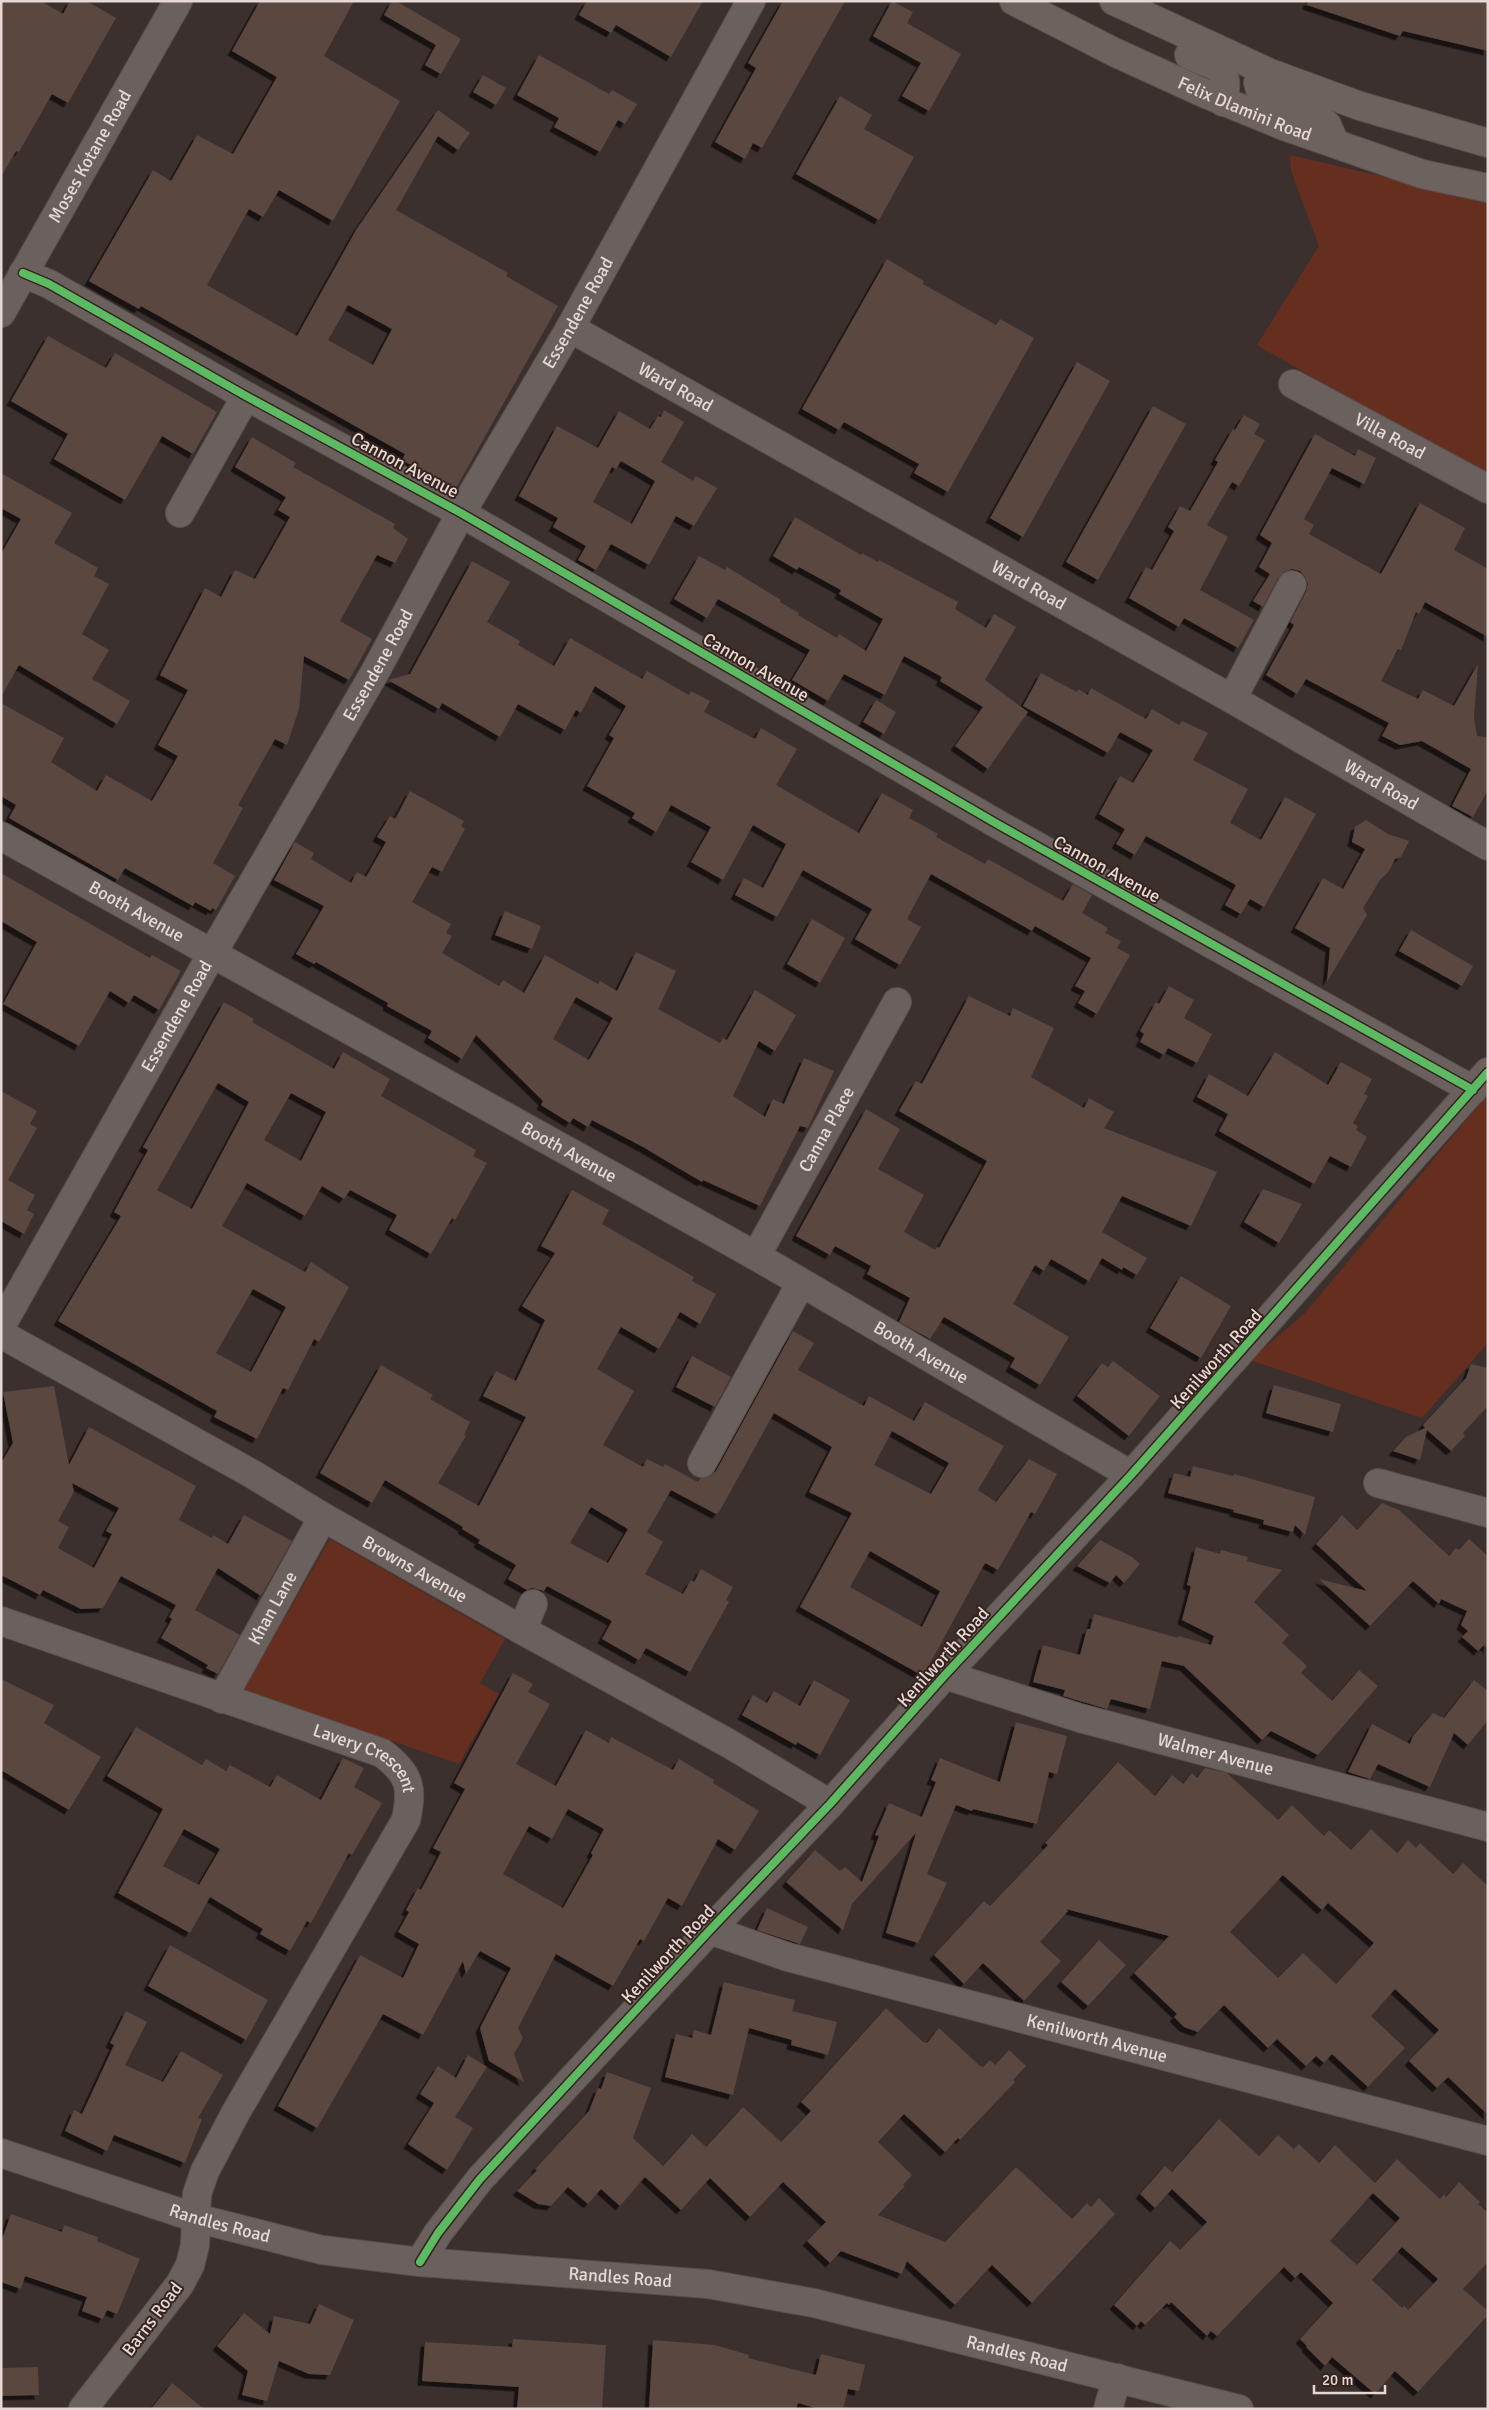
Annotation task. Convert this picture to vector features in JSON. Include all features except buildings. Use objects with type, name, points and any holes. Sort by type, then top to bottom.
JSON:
[{"type":"main road","name":"Felix Dlamini Road","points":[[1014,1],[1114,52],[1223,102],[1422,174],[1488,188]]},
{"type":"main road","points":[[1119,4],[1138,27],[1152,39],[1223,72],[1227,78],[1223,102]]},
{"type":"main road","points":[[1119,4],[1263,70],[1360,106],[1488,143]]},
{"type":"main road","points":[[1263,70],[1258,83],[1261,93],[1321,120],[1327,126],[1334,143]]},
{"type":"street","name":"Moses Kotane Road","points":[[1,313],[178,1]]},
{"type":"street","name":"Essendene Road","points":[[1,1326],[213,952],[375,672],[461,513],[570,328],[751,1]]},
{"type":"street","name":"Cannon Avenue","points":[[23,273],[48,284],[246,396],[461,513],[999,826],[1480,1081]]},
{"type":"street","name":"Ward Road","points":[[570,328],[1488,846]]},
{"type":"street","name":"Villa Road","points":[[1293,384],[1488,489]]},
{"type":"street","points":[[180,513],[246,396]]},
{"type":"street","points":[[1232,700],[1292,585]]},
{"type":"street","name":"Booth Avenue","points":[[1,836],[213,952],[756,1256],[1132,1476]]},
{"type":"street","name":"Canna Place","points":[[756,1256],[897,1002]]},
{"type":"street","name":"Kenilworth Road","points":[[420,2262],[438,2233],[480,2179],[710,1930],[830,1804],[945,1675],[1132,1476],[1480,1081]]},
{"type":"street","points":[[702,1463],[801,1283]]},
{"type":"street","name":"Browns Avenue","points":[[1,1334],[254,1475],[522,1630],[728,1743],[830,1804]]},
{"type":"street","points":[[1378,1483],[1488,1513]]},
{"type":"street","name":"Khan Lane","points":[[222,1699],[324,1517]]},
{"type":"street","points":[[522,1630],[533,1604]]},
{"type":"street","name":"Lavery Crescent","points":[[1,1622],[382,1753],[401,1767],[408,1782],[410,1802],[406,1820],[241,2104],[205,2171],[197,2194],[196,2218]]},
{"type":"street","name":"Walmer Avenue","points":[[945,1675],[1080,1718],[1488,1827]]},
{"type":"street","name":"Kenilworth Avenue","points":[[710,1930],[788,1957],[1488,2140]]},
{"type":"street","name":"Randles Road","points":[[1,2154],[196,2218],[322,2250],[420,2262],[708,2284],[814,2303],[1235,2407],[1259,2409]]},
{"type":"street","name":"Barns Road","points":[[83,2409],[180,2284],[190,2265],[196,2218]]},
{"type":"street","points":[[1108,2409],[1117,2378]]},
{"type":"shaded area","points":[[1290,155],[1488,201],[1488,479],[1257,345],[1319,246],[1291,171]]},
{"type":"shaded area","points":[[1488,1094],[1488,1343],[1422,1418],[1250,1360],[1305,1313]]},
{"type":"shaded area","points":[[330,1539],[505,1639],[480,1683],[499,1694],[459,1764],[243,1690]]},
{"type":"cycle path","points":[[23,273],[49,284],[246,396],[461,513],[999,825],[1473,1090]]},
{"type":"cycle path","points":[[420,2262],[438,2233],[480,2179],[710,1930],[830,1804],[945,1675],[1131,1475],[1488,1072]]}]
